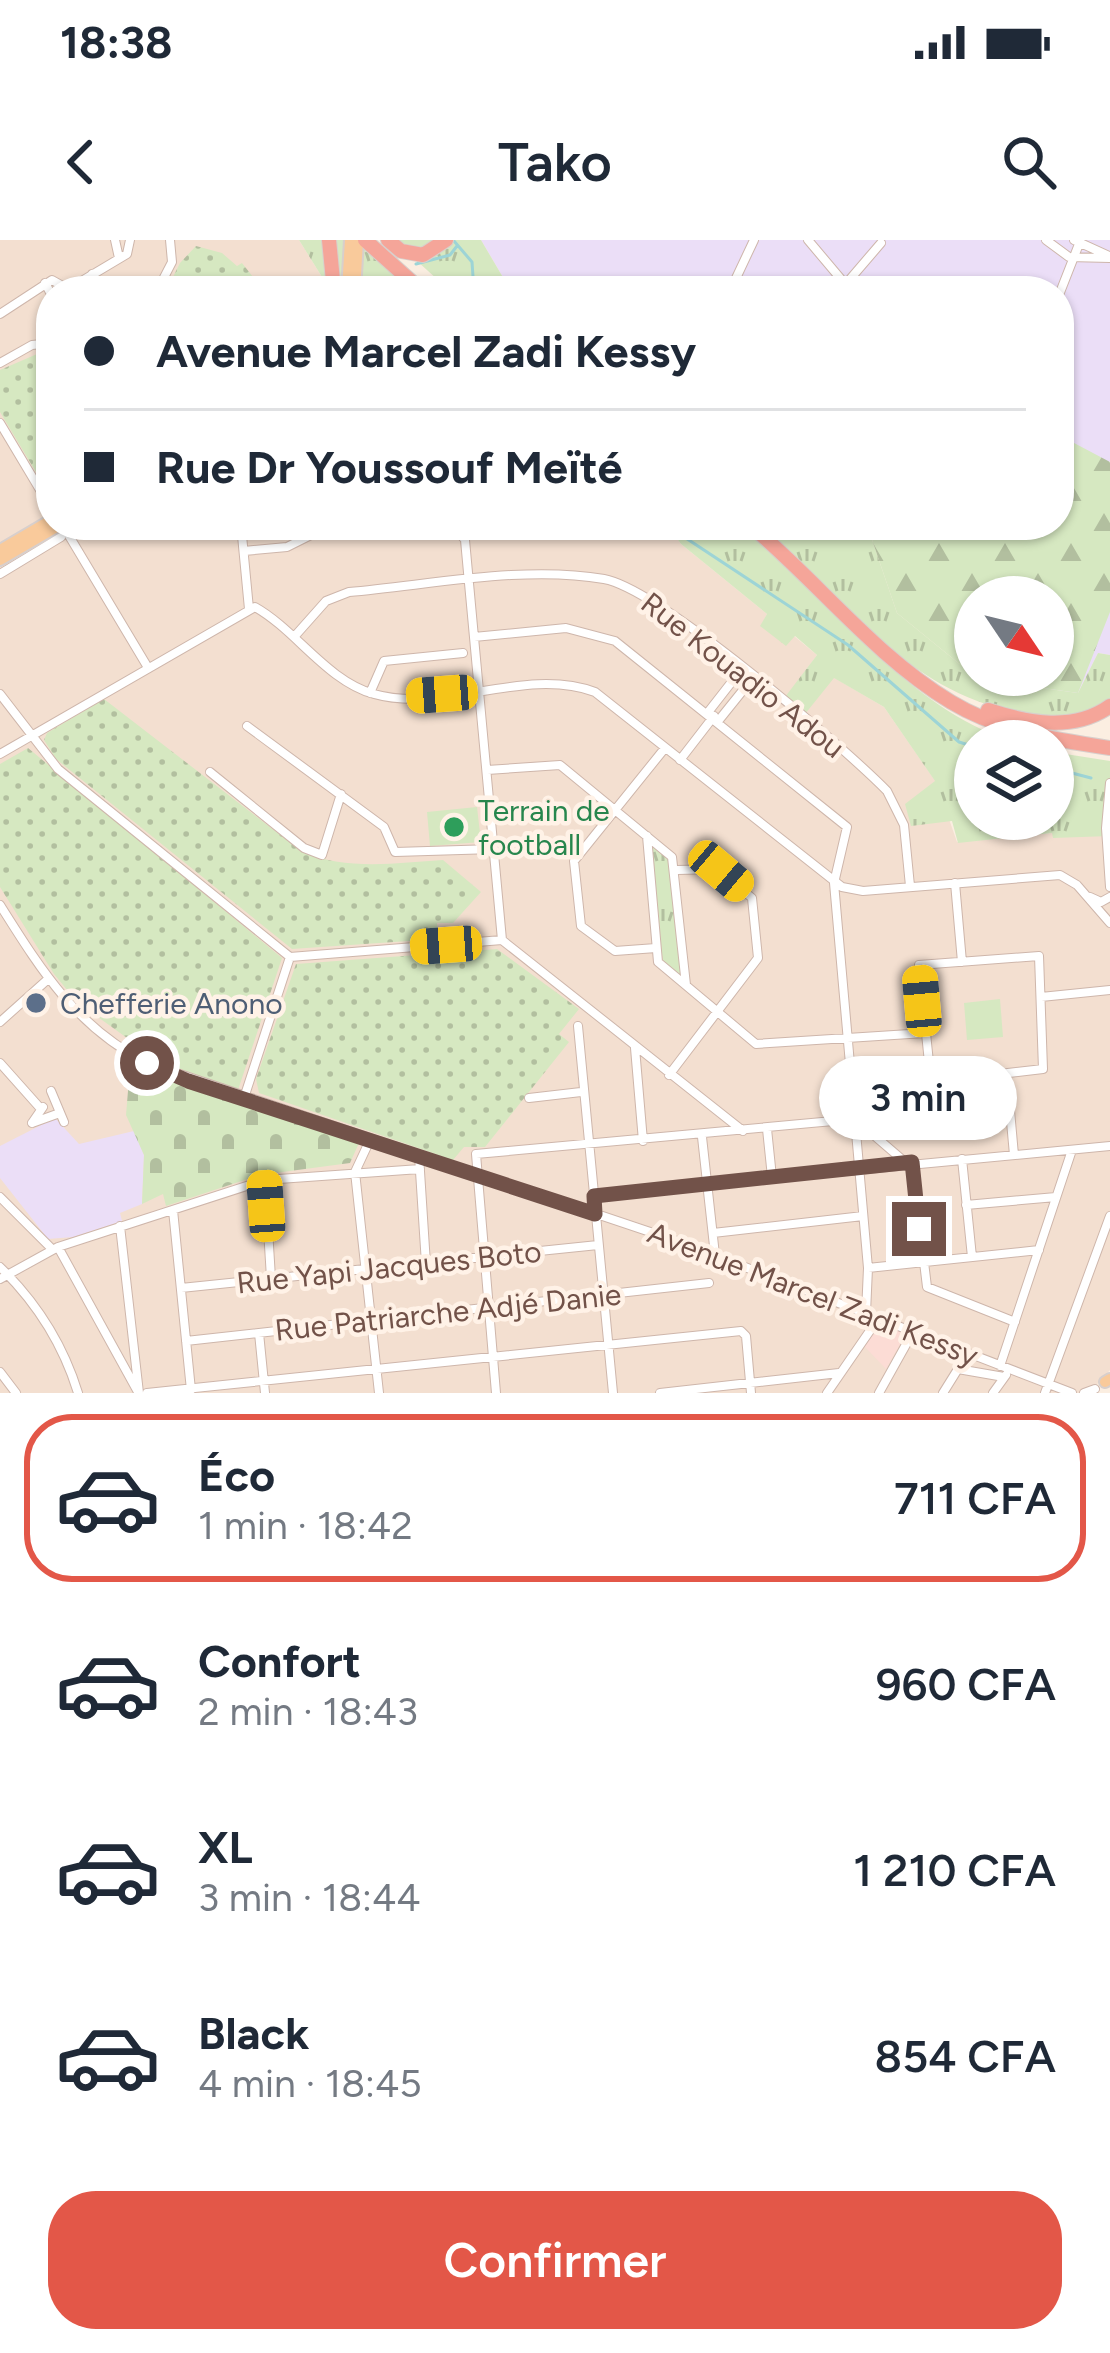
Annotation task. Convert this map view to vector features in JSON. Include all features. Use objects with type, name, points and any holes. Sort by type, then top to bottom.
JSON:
[{"type":"highway","points":[[329,240],[333,276]]},
{"type":"highway","points":[[377,240],[417,276]]},
{"type":"highway","points":[[388,240],[401,251],[423,255],[446,240]]},
{"type":"highway","points":[[356,243],[403,276]]},
{"type":"highway","points":[[755,540],[898,674],[975,720]]},
{"type":"highway","points":[[766,540],[855,624],[958,706],[1026,733],[1110,752]]},
{"type":"highway","points":[[933,688],[1034,721],[1103,718],[1110,706]]},
{"type":"highway","points":[[1074,749],[1110,752]]},
{"type":"main road","points":[[353,276],[356,243]]},
{"type":"main road","points":[[0,550],[36,532]]},
{"type":"main road","points":[[0,560],[36,534]]},
{"type":"street","points":[[115,240],[119,258]]},
{"type":"street","points":[[89,276],[130,251],[130,240]]},
{"type":"street","points":[[165,276],[172,262],[170,240]]},
{"type":"street","points":[[737,276],[754,240]]},
{"type":"street","points":[[1046,240],[1072,259],[1110,257]]},
{"type":"street","points":[[813,242],[839,276]]},
{"type":"street","points":[[1066,276],[1076,242],[1110,257]]},
{"type":"street","points":[[857,276],[881,243]]},
{"type":"street","points":[[1,311],[36,289]]},
{"type":"street","points":[[0,364],[36,345]]},
{"type":"street","points":[[0,423],[36,481]]},
{"type":"street","points":[[0,574],[51,540]]},
{"type":"street","points":[[68,540],[147,666]]},
{"type":"street","points":[[243,540],[249,609]]},
{"type":"street","points":[[244,550],[286,547],[300,540]]},
{"type":"street","points":[[465,540],[502,940]]},
{"type":"street","name":"Rue Kouadio Adou","points":[[294,637],[326,601],[339,595],[571,575],[610,580],[642,593],[680,618],[887,791],[904,825],[910,886]]},
{"type":"street","points":[[0,754],[249,609],[261,610],[370,693],[586,689],[834,883],[863,891],[1051,874],[1070,879],[1110,923]]},
{"type":"street","points":[[474,637],[566,628],[603,635],[716,713],[848,827],[834,883],[868,1268],[866,1313]]},
{"type":"street","points":[[370,693],[388,658],[463,653]]},
{"type":"street","points":[[680,760],[741,670]]},
{"type":"street","points":[[716,713],[752,679]]},
{"type":"street","points":[[0,694],[58,769],[290,957],[502,940],[745,1132]]},
{"type":"street","points":[[247,726],[386,830],[395,852],[494,849]]},
{"type":"street","points":[[656,947],[615,951],[579,921],[574,861],[665,748]]},
{"type":"street","points":[[487,770],[560,765],[666,850],[677,870],[686,987]]},
{"type":"street","points":[[210,772],[304,848],[322,855],[340,794]]},
{"type":"street","points":[[1110,783],[1106,828],[1110,886]]},
{"type":"street","points":[[647,836],[660,965],[764,1047],[925,1033]]},
{"type":"street","points":[[669,1075],[758,962],[754,902],[717,869],[677,870]]},
{"type":"street","points":[[956,883],[962,962]]},
{"type":"street","points":[[1084,894],[1098,902],[1110,897]]},
{"type":"street","name":"Avenue Marcel Zadi Kessy","points":[[0,905],[47,980],[72,1010],[121,1050],[188,1081],[715,1255],[1048,1389],[1091,1388]]},
{"type":"street","points":[[1039,956],[1046,1064],[1040,1071],[932,1082],[919,965],[962,962],[1039,956]]},
{"type":"street","points":[[244,1098],[290,957]]},
{"type":"street","points":[[0,1022],[47,980]]},
{"type":"street","points":[[1041,997],[1110,990]]},
{"type":"street","points":[[578,1027],[613,1393]]},
{"type":"street","points":[[635,1048],[643,1141]]},
{"type":"street","points":[[0,1063],[41,1108]]},
{"type":"street","points":[[1007,1077],[1014,1156]]},
{"type":"street","points":[[529,1098],[582,1092]]},
{"type":"street","points":[[52,1096],[60,1118],[30,1122],[41,1108],[52,1096]]},
{"type":"street","points":[[496,1393],[474,1174],[479,1153],[702,1137],[855,1118],[908,1162],[927,1287],[1015,1322]]},
{"type":"street","points":[[767,1129],[772,1177]]},
{"type":"street","points":[[702,1137],[715,1255]]},
{"type":"street","points":[[370,1140],[356,1172],[380,1393]]},
{"type":"street","points":[[594,1196],[1110,1146]]},
{"type":"street","points":[[993,1393],[1005,1371],[1015,1322],[1072,1150]]},
{"type":"street","points":[[419,1156],[426,1264]]},
{"type":"street","points":[[962,1160],[971,1257]]},
{"type":"street","points":[[78,1393],[58,1342],[2,1273],[55,1248],[265,1180],[419,1169]]},
{"type":"street","points":[[265,1180],[271,1278]]},
{"type":"street","points":[[0,1197],[55,1248],[142,1393]]},
{"type":"street","points":[[966,1205],[1056,1197]]},
{"type":"street","points":[[172,1210],[191,1390]]},
{"type":"street","points":[[713,1233],[862,1216]]},
{"type":"street","points":[[1048,1389],[1110,1216]]},
{"type":"street","points":[[120,1226],[142,1393]]},
{"type":"street","name":"Rue Yapi Jacques Boto","points":[[181,1288],[598,1245]]},
{"type":"street","points":[[868,1268],[1039,1250]]},
{"type":"street","name":"Rue Patriarche Adjé Danie","points":[[186,1341],[709,1283]]},
{"type":"street","points":[[827,1393],[878,1318]]},
{"type":"street","points":[[142,1393],[745,1331],[751,1388]]},
{"type":"street","points":[[879,1393],[913,1332]]},
{"type":"street","points":[[259,1333],[266,1393]]},
{"type":"street","points":[[943,1393],[958,1369],[1005,1371]]},
{"type":"street","points":[[0,1372],[16,1393]]},
{"type":"street","points":[[660,1393],[751,1388],[839,1373]]},
{"type":"shaded area","points":[[0,240],[299,240],[321,276],[36,276],[36,540],[678,540],[767,614],[761,626],[794,636],[817,655],[786,698],[833,677],[884,707],[936,782],[954,840],[1110,836],[1110,1370],[1089,1393],[0,1393]]},
{"type":"shaded area","points":[[481,240],[1110,240],[1110,655],[1098,653],[1078,693],[1074,692],[1074,576],[954,576],[954,646],[878,540],[1074,540],[1074,276],[502,276]]},
{"type":"shaded area","points":[[55,1118],[79,1144],[134,1131],[144,1155],[142,1204],[120,1213],[122,1221],[73,1237],[48,1239],[0,1178],[0,1146]]},
{"type":"shaded area","points":[[879,1323],[906,1334],[886,1369],[863,1345]]},
{"type":"green space","points":[[299,240],[357,240],[395,276],[321,276]]},
{"type":"green space","points":[[394,240],[481,240],[502,276],[434,276]]},
{"type":"green space","points":[[196,246],[222,253],[237,266],[242,263],[252,276],[174,276]]},
{"type":"green space","points":[[36,354],[36,472],[0,412],[0,370]]},
{"type":"green space","points":[[1074,443],[1110,462],[1110,612],[1078,693],[1074,692],[1074,576],[954,576],[954,659],[897,613],[872,540],[1074,540]]},
{"type":"green space","points":[[678,540],[755,540],[898,673],[965,720],[954,720],[954,828],[952,821],[911,826],[905,804],[935,781],[884,707],[834,678],[805,714],[785,697],[817,655],[795,636],[786,646],[760,626],[767,614]]},
{"type":"green space","points":[[777,540],[872,540],[897,613],[954,659],[954,690],[914,666]]},
{"type":"green space","points":[[1098,653],[1110,655],[1110,703],[1101,708],[1060,718],[986,704],[968,696],[1074,696]]},
{"type":"green space","points":[[104,699],[301,851],[353,863],[443,860],[481,892],[453,923],[437,923],[438,939],[292,949],[56,759],[44,740],[47,733]]},
{"type":"green space","points":[[28,748],[282,958],[238,1090],[159,1061],[77,1002],[0,887],[0,764]]},
{"type":"green space","points":[[1074,755],[1110,761],[1110,836],[1074,837]]},
{"type":"green space","name":"Terrain de football","points":[[477,807],[481,842],[430,846],[427,812]]},
{"type":"green space","points":[[652,846],[673,864],[684,981],[663,964]]},
{"type":"green space","points":[[497,949],[579,1009],[559,1034],[569,1042],[485,1147],[464,1147],[453,1160],[259,1093],[256,1079],[296,964]]},
{"type":"green space","points":[[1000,999],[1003,1037],[967,1040],[964,1003]]},
{"type":"green space","points":[[130,1067],[359,1143],[350,1163],[260,1175],[166,1206],[163,1194],[142,1204],[144,1155],[126,1115]]},
{"type":"waterway","points":[[454,241],[472,262],[473,276]]},
{"type":"waterway","points":[[416,264],[450,255],[457,246]]},
{"type":"waterway","points":[[689,540],[848,645],[954,738]]},
{"type":"waterway","points":[[1074,774],[1091,778]]},
{"type":"place","name":"Terrain de football","points":[[454,827]]},
{"type":"place","name":"Chefferie Anono","points":[[36,1003]]},
{"type":"route","points":[[147,1063],[188,1081],[595,1214],[594,1196],[912,1162],[919,1229]]}]
